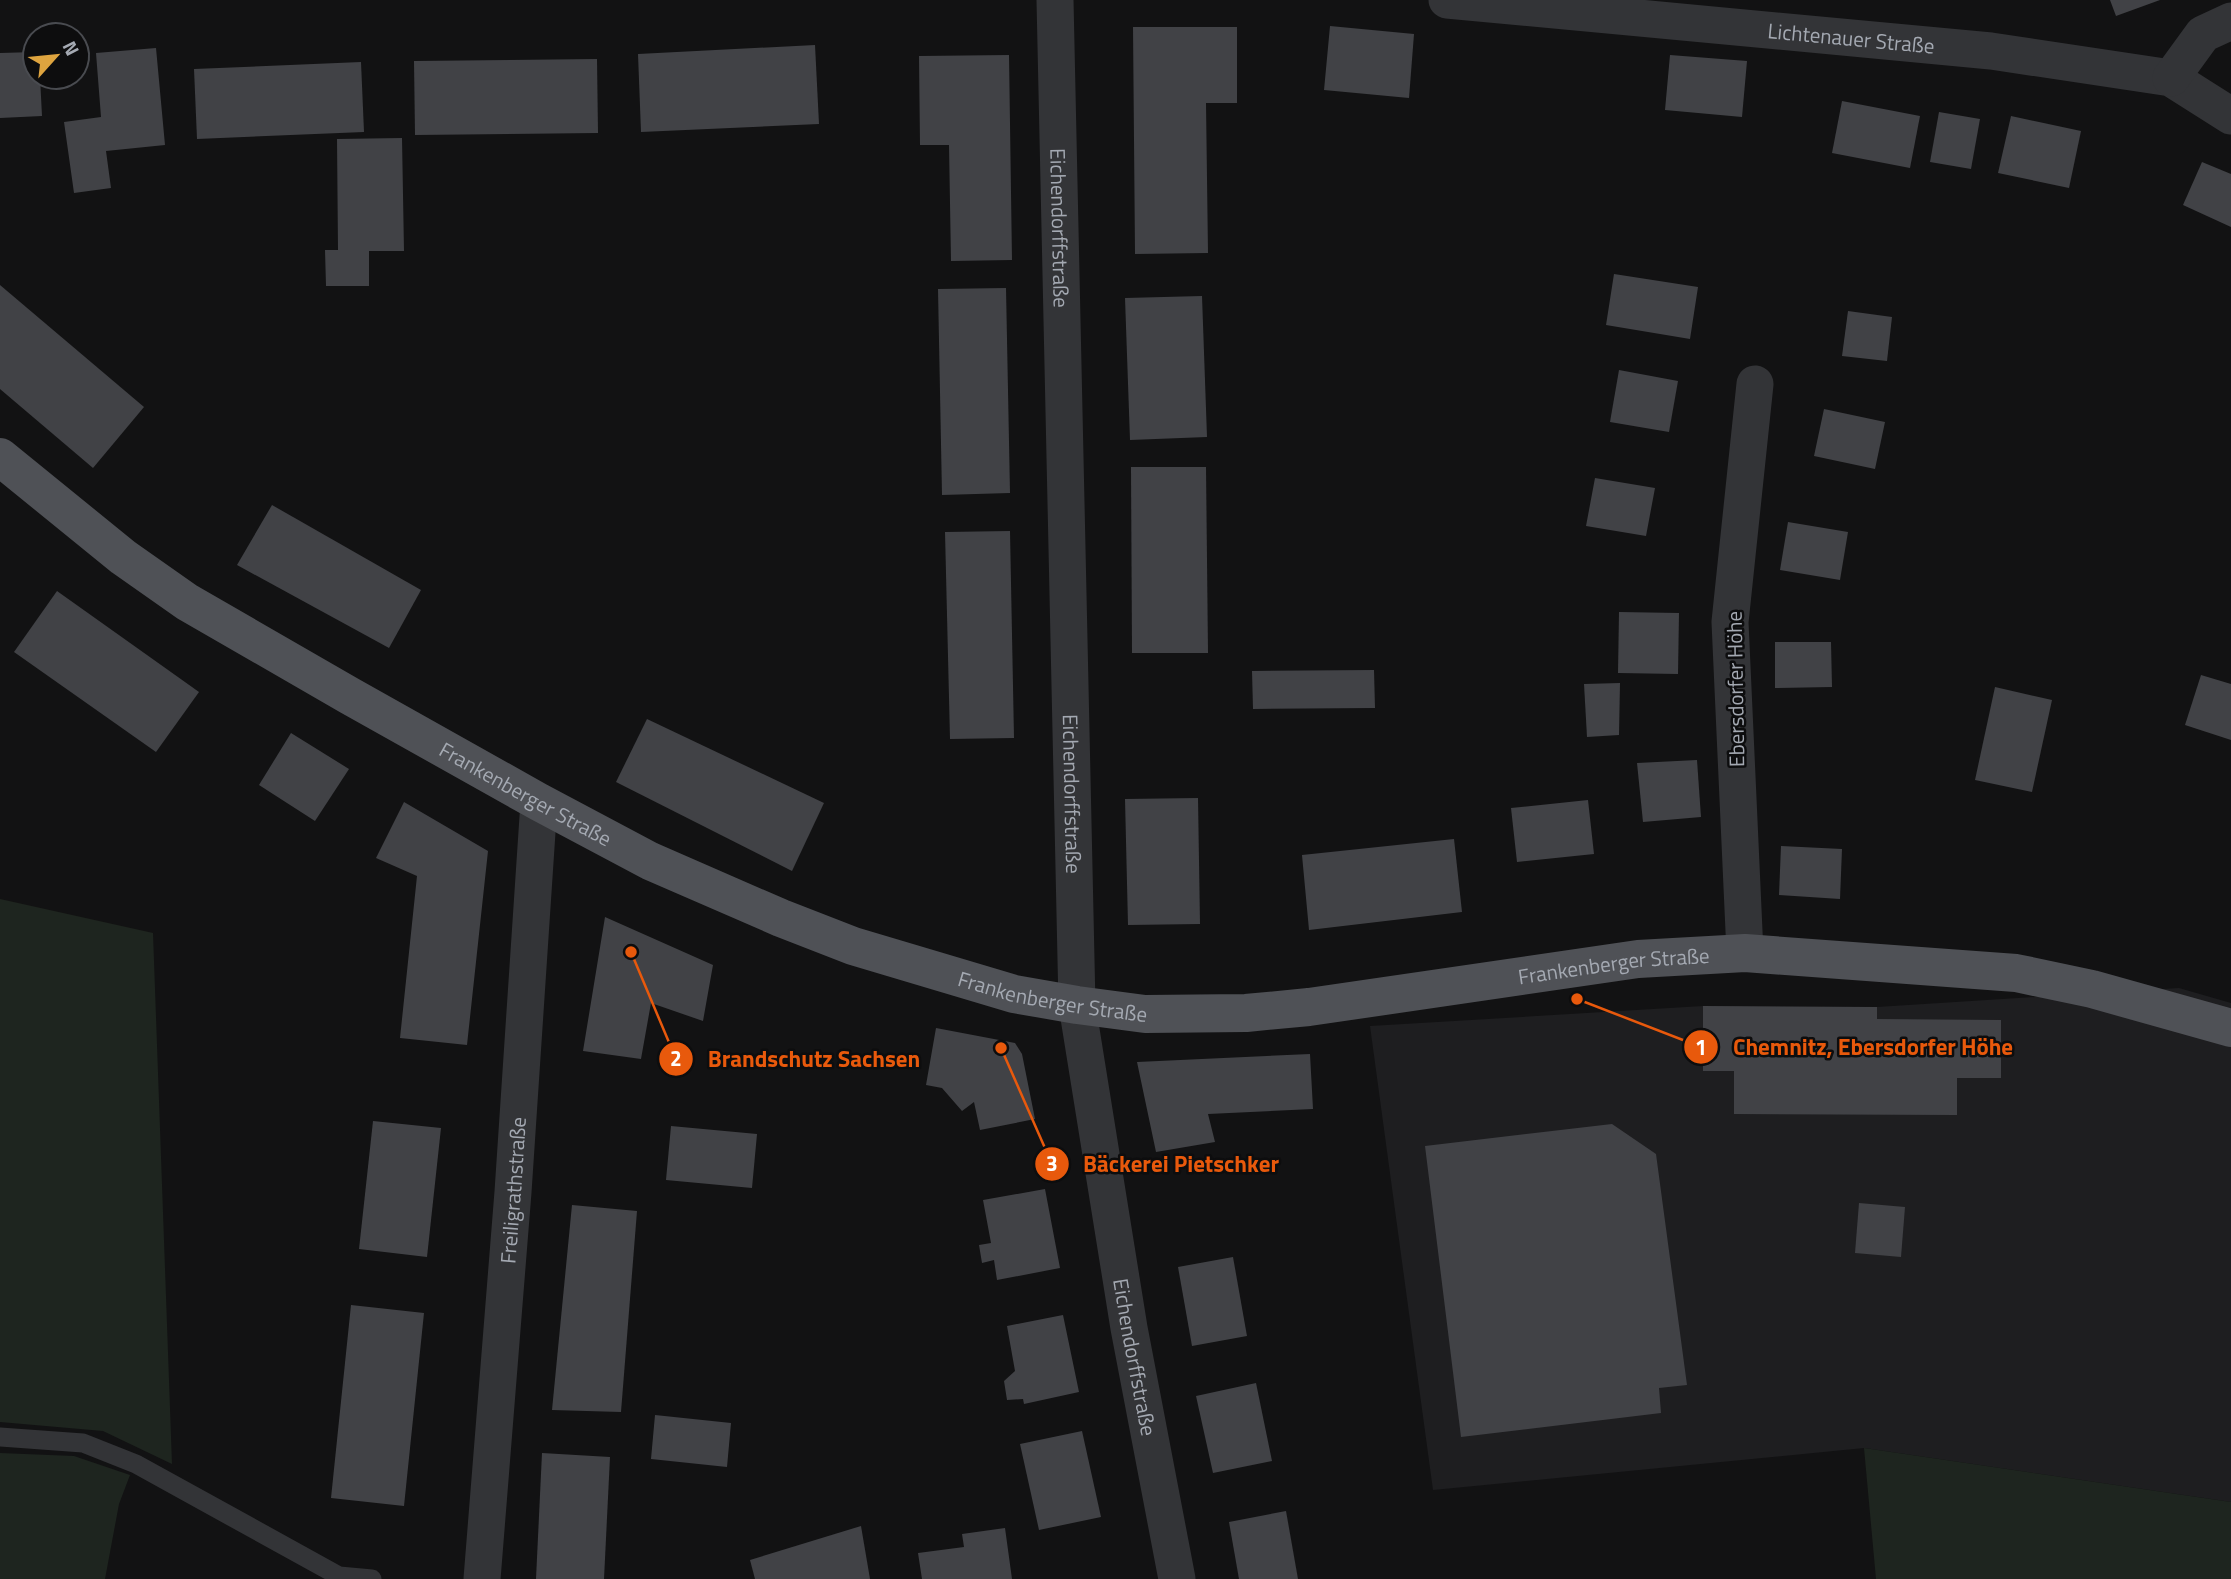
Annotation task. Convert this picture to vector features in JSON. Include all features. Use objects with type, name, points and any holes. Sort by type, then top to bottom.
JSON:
[{"type":"main road","name":"Frankenberger Straße","points":[[0,457],[123,557],[187,602],[539,802],[649,861],[780,918],[853,946],[1014,994],[1077,1006],[1145,1014],[1246,1013],[1322,1005],[1638,959],[1745,953],[2016,973],[2092,989],[2231,1028]]},
{"type":"street","name":"Eichendorffstraße","points":[[1055,0],[1077,1006],[1129,1328],[1177,1579]]},
{"type":"street","name":"Lichtenauer Straße","points":[[1447,0],[1991,51],[2171,78]]},
{"type":"street","points":[[2231,21],[2203,34],[2171,78],[2231,116]]},
{"type":"street","name":"Ebersdorfer Höhe","points":[[1745,953],[1730,622],[1755,384]]},
{"type":"street","name":"Freiligrathstraße","points":[[482,1579],[513,1192],[539,802]]},
{"type":"lane","points":[[0,1437],[83,1443],[136,1464],[339,1576],[372,1579]]},
{"type":"shaded area","points":[[0,899],[153,933],[172,1464],[103,1431],[0,1422]]},
{"type":"shaded area","points":[[2179,988],[2231,1003],[2231,1502],[1864,1448],[1433,1490],[1370,1026],[1703,1006],[1877,1007]]},
{"type":"shaded area","points":[[1864,1448],[2231,1502],[2231,1579],[1876,1579]]},
{"type":"shaded area","points":[[0,1453],[74,1456],[130,1475],[119,1504],[105,1579],[0,1579]]},
{"type":"building","points":[[2110,0],[2160,0],[2116,16]]},
{"type":"building","points":[[1330,26],[1414,34],[1409,98],[1324,90]]},
{"type":"building","points":[[1133,27],[1237,27],[1237,103],[1206,103],[1208,253],[1135,254]]},
{"type":"building","points":[[815,45],[819,124],[641,132],[638,54]]},
{"type":"building","points":[[156,48],[165,145],[106,151],[111,188],[74,193],[64,122],[101,117],[96,53]]},
{"type":"building","points":[[21,52],[21,91],[41,91],[42,116],[0,118],[0,53]]},
{"type":"building","points":[[1009,55],[1012,260],[951,261],[949,145],[920,145],[919,56]]},
{"type":"building","points":[[1670,55],[1747,61],[1742,117],[1665,110]]},
{"type":"building","points":[[597,59],[598,133],[415,135],[414,61]]},
{"type":"building","points":[[361,62],[364,132],[197,139],[194,69]]},
{"type":"building","points":[[1842,101],[1920,116],[1910,168],[1832,153]]},
{"type":"building","points":[[1939,112],[1980,119],[1971,169],[1930,162]]},
{"type":"building","points":[[2011,116],[2081,131],[2069,188],[1998,173]]},
{"type":"building","points":[[402,138],[404,251],[369,251],[369,286],[326,286],[325,250],[338,250],[337,139]]},
{"type":"building","points":[[2202,162],[2231,174],[2231,227],[2183,205]]},
{"type":"building","points":[[1614,274],[1698,287],[1690,339],[1606,325]]},
{"type":"building","points":[[0,285],[144,407],[93,468],[0,389]]},
{"type":"building","points":[[1006,288],[1010,493],[942,495],[938,289]]},
{"type":"building","points":[[1202,296],[1207,437],[1130,440],[1125,298]]},
{"type":"building","points":[[1848,311],[1892,317],[1887,361],[1842,356]]},
{"type":"building","points":[[1619,370],[1678,381],[1669,432],[1610,422]]},
{"type":"building","points":[[1824,409],[1885,422],[1875,469],[1814,456]]},
{"type":"building","points":[[1131,467],[1206,467],[1208,653],[1132,653]]},
{"type":"building","points":[[1595,478],[1655,488],[1646,536],[1586,526]]},
{"type":"building","points":[[272,505],[421,590],[389,648],[237,565]]},
{"type":"building","points":[[1788,522],[1848,532],[1840,580],[1780,570]]},
{"type":"building","points":[[1010,531],[1014,738],[950,739],[945,532]]},
{"type":"building","points":[[57,591],[199,692],[156,752],[14,652]]},
{"type":"building","points":[[1619,612],[1679,613],[1678,674],[1618,673]]},
{"type":"building","points":[[1775,642],[1831,642],[1832,687],[1775,688]]},
{"type":"building","points":[[1374,670],[1375,708],[1253,709],[1252,671]]},
{"type":"building","points":[[2201,675],[2231,684],[2231,740],[2185,725]]},
{"type":"building","points":[[1620,683],[1619,735],[1587,737],[1584,684]]},
{"type":"building","points":[[1995,687],[2052,700],[2032,792],[1975,780]]},
{"type":"building","points":[[647,719],[824,803],[792,871],[616,782]]},
{"type":"building","points":[[291,733],[349,769],[315,821],[259,785]]},
{"type":"building","points":[[1697,760],[1701,817],[1643,822],[1637,763]]},
{"type":"building","points":[[1198,798],[1200,924],[1128,925],[1125,799]]},
{"type":"building","points":[[1588,800],[1594,854],[1517,862],[1511,808]]},
{"type":"building","points":[[404,802],[488,851],[467,1045],[400,1038],[417,876],[376,858]]},
{"type":"building","points":[[1454,839],[1462,912],[1309,930],[1302,855]]},
{"type":"building","points":[[1781,846],[1842,849],[1840,899],[1779,895]]},
{"type":"building","points":[[605,917],[713,965],[703,1021],[651,1003],[641,1059],[583,1051]]},
{"type":"building","points":[[1703,1006],[1877,1007],[1877,1019],[2001,1020],[2001,1078],[1957,1078],[1957,1115],[1734,1114],[1734,1071],[1703,1071]]},
{"type":"building","points":[[936,1028],[1015,1043],[1022,1054],[1035,1119],[980,1130],[974,1102],[962,1111],[942,1088],[926,1085]]},
{"type":"building","points":[[1310,1054],[1313,1109],[1208,1114],[1215,1142],[1156,1152],[1137,1062]]},
{"type":"building","points":[[373,1121],[441,1128],[427,1257],[359,1249]]},
{"type":"building","points":[[1612,1124],[1656,1154],[1687,1385],[1659,1388],[1661,1413],[1461,1437],[1425,1146]]},
{"type":"building","points":[[671,1126],[757,1134],[752,1188],[666,1180]]},
{"type":"building","points":[[1045,1189],[1060,1268],[997,1280],[994,1260],[982,1263],[979,1245],[991,1243],[983,1200]]},
{"type":"building","points":[[1859,1203],[1905,1207],[1901,1257],[1855,1253]]},
{"type":"building","points":[[572,1205],[637,1211],[621,1412],[552,1410]]},
{"type":"building","points":[[1233,1257],[1247,1336],[1192,1346],[1178,1267]]},
{"type":"building","points":[[351,1305],[424,1313],[404,1506],[331,1498]]},
{"type":"building","points":[[1063,1315],[1079,1392],[1024,1404],[1023,1399],[1007,1400],[1004,1381],[1015,1371],[1007,1326]]},
{"type":"building","points":[[1256,1383],[1272,1461],[1213,1473],[1196,1396]]},
{"type":"building","points":[[655,1415],[731,1423],[727,1467],[651,1459]]},
{"type":"building","points":[[1082,1431],[1101,1517],[1039,1530],[1020,1444]]},
{"type":"building","points":[[542,1453],[610,1457],[604,1579],[536,1579]]},
{"type":"building","points":[[1286,1511],[1298,1579],[1239,1579],[1229,1522]]},
{"type":"building","points":[[861,1526],[870,1579],[755,1579],[750,1560]]},
{"type":"building","points":[[1005,1528],[1012,1579],[922,1579],[918,1553],[964,1547],[962,1534]]},
{"type":"place","name":"Brandschutz Sachsen","points":[[631,952]]},
{"type":"place","name":"Chemnitz, Ebersdorfer Höhe","points":[[1577,999]]},
{"type":"place","name":"Bäckerei Pietschker","points":[[1001,1048]]}]
